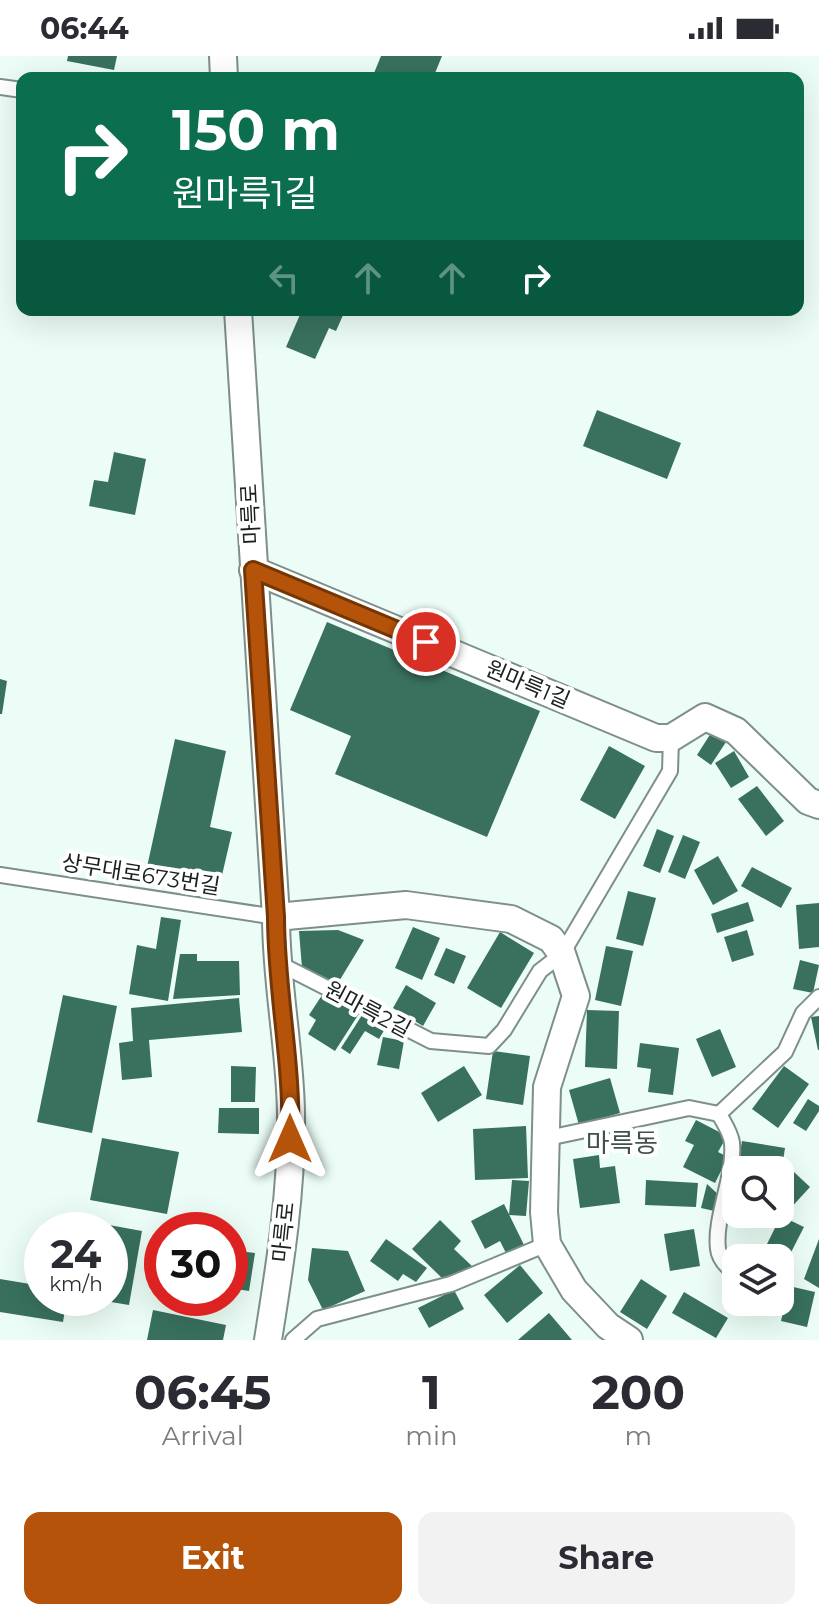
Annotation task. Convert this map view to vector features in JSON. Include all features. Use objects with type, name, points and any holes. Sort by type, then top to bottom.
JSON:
[{"type":"street","name":"마륵로","points":[[238,316],[276,917],[276,962],[291,1112],[286,1222],[268,1340]]},
{"type":"street","name":"원마륵1길","points":[[253,570],[656,738],[671,738]]},
{"type":"street","points":[[671,738],[705,717],[736,731],[808,801],[819,805]]},
{"type":"street","points":[[276,917],[406,905],[511,919],[551,939],[562,954],[576,996],[547,1087],[544,1212],[547,1244],[574,1290],[608,1326],[629,1340]]},
{"type":"lane","points":[[562,954],[670,771],[671,738]]},
{"type":"lane","name":"상무대로673번길","points":[[0,875],[276,917]]},
{"type":"lane","name":"원마륵2길","points":[[276,962],[431,1041],[489,1046],[504,1030],[540,971],[562,954]]},
{"type":"lane","points":[[719,1114],[785,1052],[803,1013],[819,997]]},
{"type":"lane","points":[[548,1138],[689,1108],[719,1114]]},
{"type":"lane","points":[[719,1114],[732,1139],[730,1176],[718,1250],[722,1259]]},
{"type":"lane","points":[[293,1340],[317,1319],[451,1284],[547,1244]]},
{"type":"building","points":[[68,56],[117,56],[114,70],[67,61]]},
{"type":"building","points":[[381,56],[442,56],[435,72],[374,72]]},
{"type":"building","points":[[299,316],[343,316],[336,331],[329,328],[315,359],[286,347]]},
{"type":"building","points":[[597,410],[681,443],[667,479],[583,446]]},
{"type":"building","points":[[114,452],[146,459],[135,515],[89,506],[94,480],[108,482]]},
{"type":"building","points":[[327,622],[540,711],[487,837],[335,774],[351,736],[290,710]]},
{"type":"building","points":[[0,679],[7,681],[2,714],[0,714]]},
{"type":"building","points":[[711,733],[726,742],[711,765],[697,755]]},
{"type":"building","points":[[175,739],[226,751],[210,827],[232,832],[220,884],[147,867]]},
{"type":"building","points":[[609,746],[645,766],[615,819],[580,800]]},
{"type":"building","points":[[734,751],[749,777],[731,788],[715,763]]},
{"type":"building","points":[[757,786],[784,821],[766,836],[738,799]]},
{"type":"building","points":[[657,829],[674,836],[660,873],[643,866]]},
{"type":"building","points":[[683,835],[700,842],[685,879],[668,872]]},
{"type":"building","points":[[718,856],[738,891],[713,905],[694,870]]},
{"type":"building","points":[[752,867],[792,888],[781,908],[741,886]]},
{"type":"building","points":[[628,891],[656,898],[643,946],[616,939]]},
{"type":"building","points":[[748,902],[754,921],[717,933],[711,914]]},
{"type":"building","points":[[819,903],[819,947],[799,949],[796,905]]},
{"type":"building","points":[[161,917],[181,920],[168,1001],[129,994],[137,945],[156,949]]},
{"type":"building","points":[[413,927],[440,938],[422,980],[395,968]]},
{"type":"building","points":[[338,930],[364,940],[338,983],[302,968],[299,931]]},
{"type":"building","points":[[747,930],[754,955],[732,962],[724,937]]},
{"type":"building","points":[[500,932],[534,953],[501,1008],[467,988]]},
{"type":"building","points":[[606,946],[633,951],[621,1006],[595,1000]]},
{"type":"building","points":[[446,948],[466,956],[454,984],[434,975]]},
{"type":"building","points":[[180,954],[197,954],[197,961],[239,961],[240,995],[173,999]]},
{"type":"building","points":[[800,960],[819,965],[813,993],[793,989]]},
{"type":"building","points":[[406,985],[436,1003],[423,1026],[393,1008]]},
{"type":"building","points":[[326,989],[360,1012],[335,1051],[308,1034],[316,1020],[309,1015]]},
{"type":"building","points":[[63,995],[117,1006],[92,1133],[37,1122]]},
{"type":"building","points":[[239,998],[242,1032],[149,1040],[152,1077],[122,1080],[119,1043],[133,1041],[131,1008]]},
{"type":"building","points":[[587,1010],[619,1011],[617,1069],[585,1067]]},
{"type":"building","points":[[364,1012],[386,1027],[379,1039],[365,1031],[350,1054],[341,1048]]},
{"type":"building","points":[[819,1016],[819,1050],[818,1050],[811,1017]]},
{"type":"building","points":[[720,1029],[736,1067],[712,1077],[696,1039]]},
{"type":"building","points":[[383,1037],[404,1041],[399,1069],[377,1065]]},
{"type":"building","points":[[640,1043],[679,1048],[673,1095],[648,1092],[651,1069],[637,1067]]},
{"type":"building","points":[[493,1051],[530,1056],[523,1105],[486,1099]]},
{"type":"building","points":[[231,1066],[256,1067],[255,1102],[231,1102]]},
{"type":"building","points":[[464,1066],[482,1095],[438,1122],[421,1093]]},
{"type":"building","points":[[784,1066],[809,1084],[778,1128],[752,1109]]},
{"type":"building","points":[[610,1078],[620,1113],[579,1125],[569,1090]]},
{"type":"building","points":[[808,1099],[819,1106],[819,1111],[806,1131],[793,1123]]},
{"type":"building","points":[[219,1108],[259,1108],[259,1134],[218,1133]]},
{"type":"building","points":[[696,1120],[727,1136],[718,1152],[726,1156],[722,1156],[722,1169],[715,1183],[683,1167],[694,1145],[685,1141]]},
{"type":"building","points":[[526,1126],[528,1178],[475,1180],[473,1129]]},
{"type":"building","points":[[102,1138],[179,1152],[167,1212],[90,1200]]},
{"type":"building","points":[[742,1141],[785,1148],[784,1156],[740,1156]]},
{"type":"building","points":[[599,1155],[600,1168],[615,1166],[620,1203],[580,1208],[573,1159]]},
{"type":"building","points":[[794,1172],[810,1187],[794,1204]]},
{"type":"building","points":[[512,1180],[529,1181],[526,1216],[509,1215]]},
{"type":"building","points":[[646,1180],[698,1183],[696,1207],[645,1205]]},
{"type":"building","points":[[707,1184],[722,1198],[719,1212],[701,1208]]},
{"type":"building","points":[[504,1204],[525,1247],[507,1255],[500,1241],[485,1249],[471,1221]]},
{"type":"building","points":[[440,1220],[461,1241],[454,1249],[473,1267],[442,1278],[412,1249]]},
{"type":"building","points":[[794,1222],[804,1227],[794,1247],[794,1244],[767,1244],[775,1228],[794,1228]]},
{"type":"building","points":[[128,1228],[142,1231],[128,1305]]},
{"type":"building","points":[[694,1229],[700,1266],[670,1271],[664,1234]]},
{"type":"building","points":[[386,1239],[427,1268],[416,1282],[403,1274],[398,1281],[370,1261]]},
{"type":"building","points":[[819,1239],[819,1288],[804,1279]]},
{"type":"building","points":[[312,1248],[348,1251],[365,1291],[323,1310],[308,1280]]},
{"type":"building","points":[[248,1252],[255,1253],[248,1291]]},
{"type":"building","points":[[520,1265],[543,1293],[507,1323],[484,1295]]},
{"type":"building","points":[[0,1279],[24,1283],[24,1316],[0,1312]]},
{"type":"building","points":[[641,1279],[667,1296],[647,1329],[620,1312]]},
{"type":"building","points":[[794,1287],[815,1292],[807,1327],[781,1321],[782,1316],[794,1316]]},
{"type":"building","points":[[454,1290],[464,1309],[429,1328],[418,1308]]},
{"type":"building","points":[[684,1292],[728,1318],[716,1338],[672,1313]]},
{"type":"building","points":[[549,1313],[572,1340],[518,1340]]},
{"type":"building","points":[[25,1316],[64,1316],[63,1322]]},
{"type":"building","points":[[152,1316],[182,1316],[226,1325],[223,1340],[147,1340]]},
{"type":"district","name":"마륵동","points":[[622,1143]]},
{"type":"route","points":[[290,1139],[291,1112],[276,962],[276,917],[253,570],[426,642]]}]
